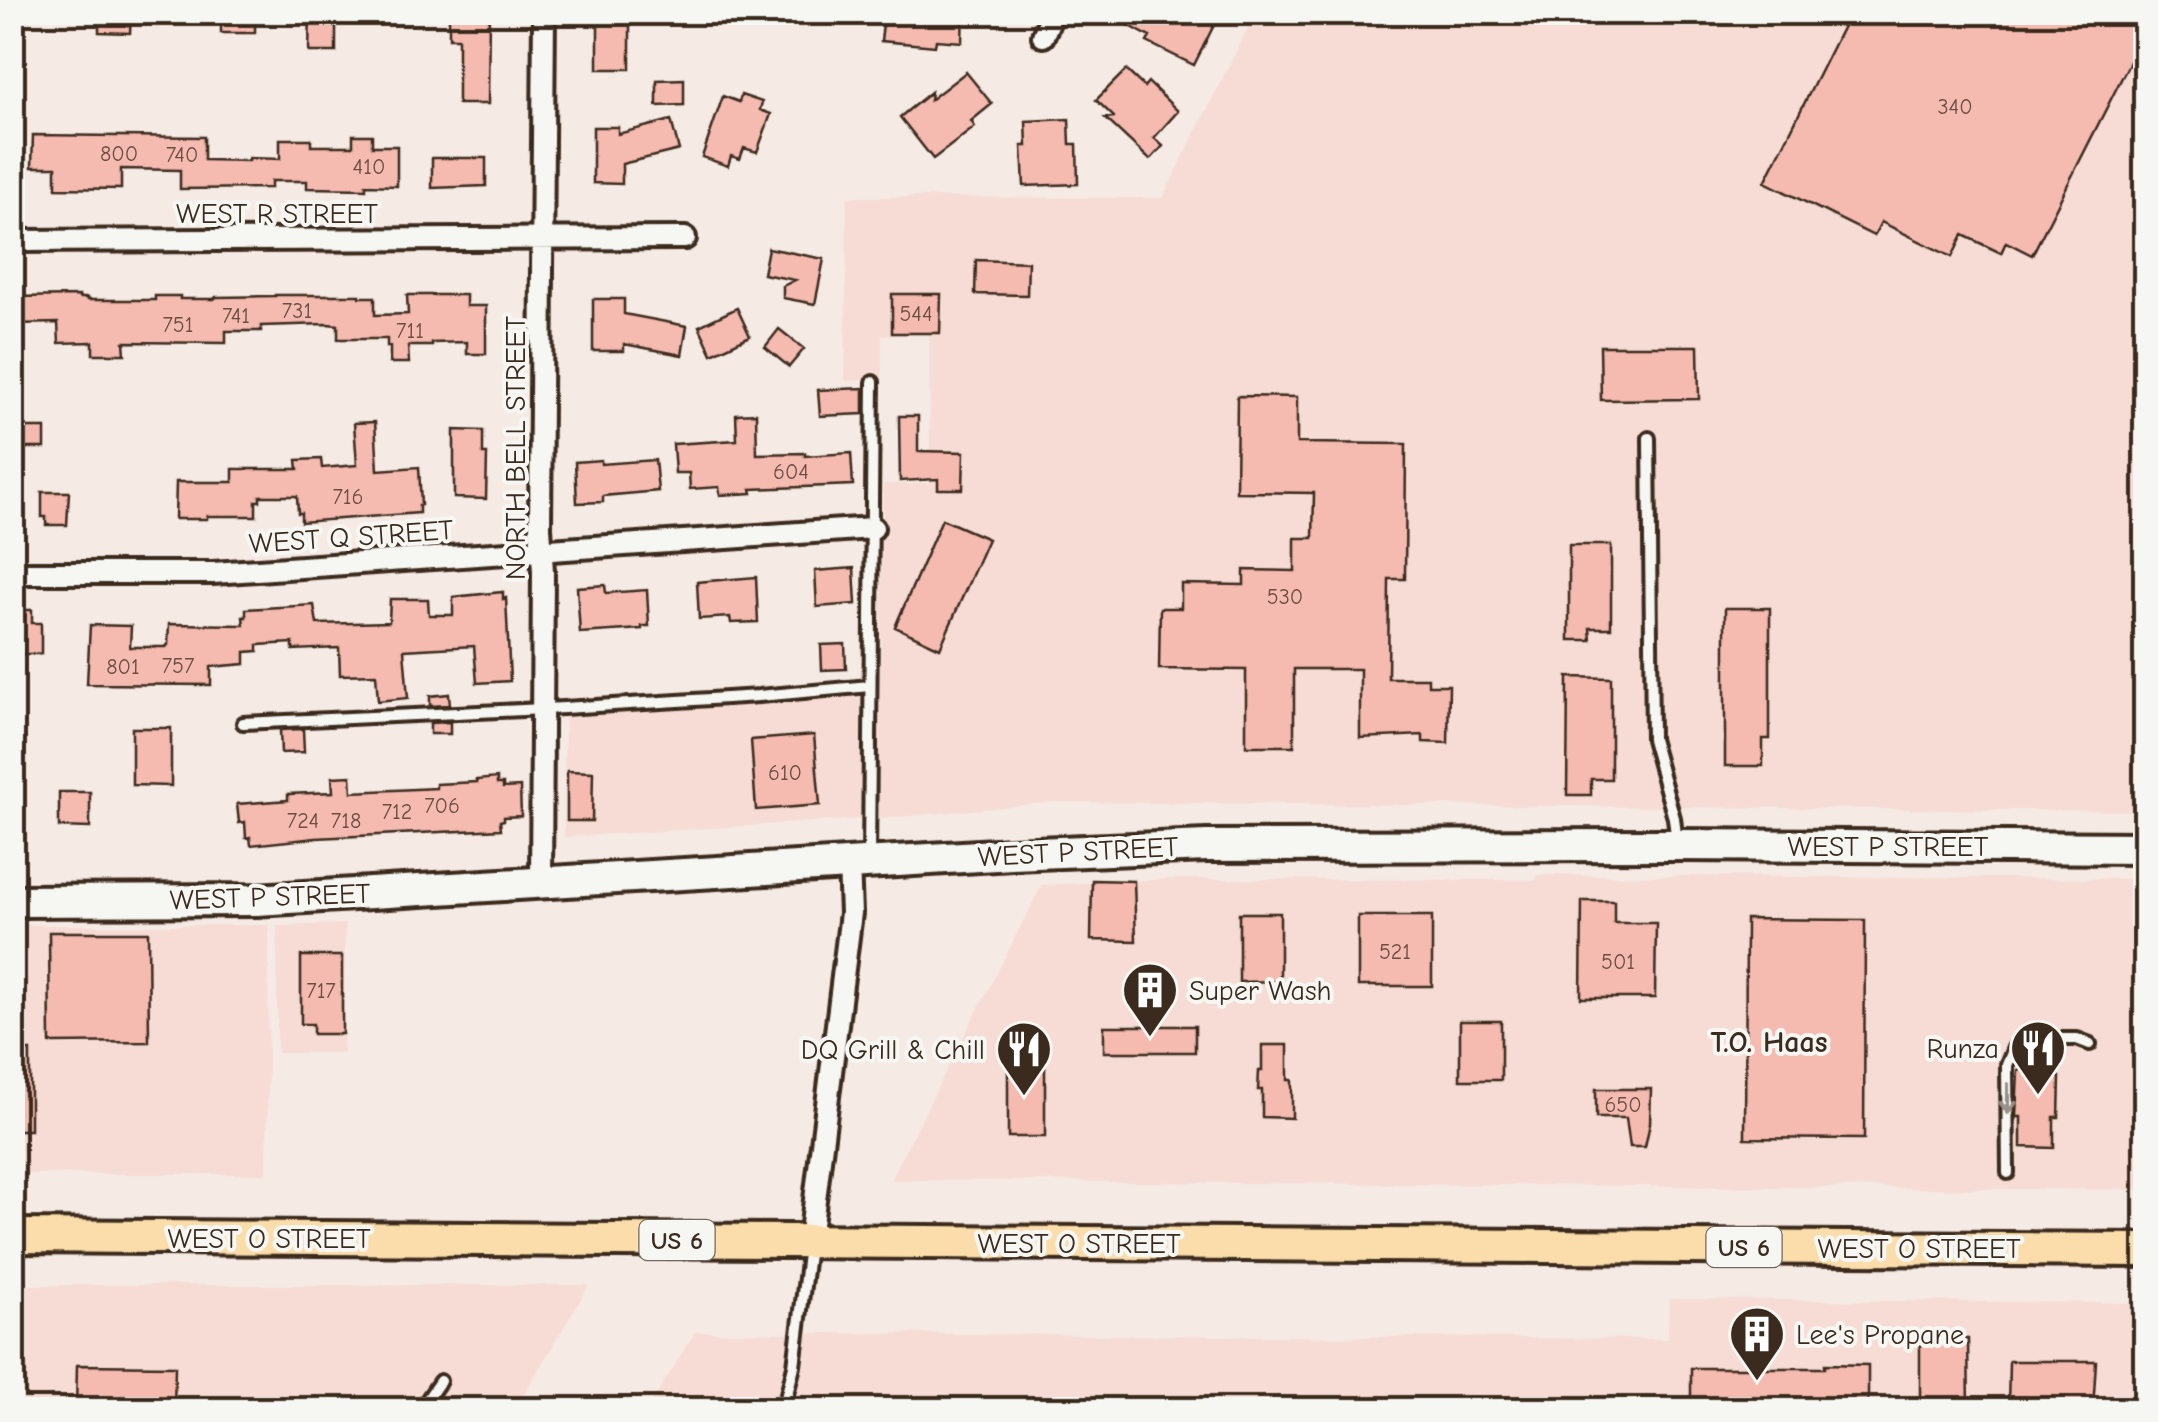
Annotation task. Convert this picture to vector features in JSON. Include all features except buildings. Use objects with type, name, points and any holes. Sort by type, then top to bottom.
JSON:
[{"type":"main road","name":"WEST O STREET","points":[[12,1236],[2146,1250]]},
{"type":"street","name":"NORTH BELL STREET","points":[[541,883],[544,12]]},
{"type":"street","points":[[1043,36],[1053,12]]},
{"type":"street","name":"WEST R STREET","points":[[12,241],[686,238]]},
{"type":"street","name":"WEST Q STREET","points":[[12,573],[212,573],[873,528]]},
{"type":"street","name":"WEST P STREET","points":[[12,901],[256,900],[1207,846],[2146,848]]},
{"type":"street","points":[[810,1240],[858,863]]},
{"type":"lane","points":[[858,863],[870,686],[873,382]]},
{"type":"lane","points":[[1650,438],[1652,739],[1678,845]]},
{"type":"lane","points":[[242,724],[759,696],[870,686]]},
{"type":"lane","points":[[2008,1173],[2007,1065],[2014,1048],[2027,1039],[2077,1038],[2090,1044]]},
{"type":"lane","points":[[782,1410],[794,1366],[810,1240]]},
{"type":"lane","points":[[420,1410],[440,1381]]},
{"type":"shaded area","points":[[1255,13],[2145,13],[2145,811],[1054,802],[878,819],[883,484],[930,483],[929,335],[882,335],[882,379],[845,381],[847,197],[1163,198]]},
{"type":"shaded area","points":[[861,692],[861,819],[564,837],[565,713]]},
{"type":"shaded area","points":[[1537,875],[2145,879],[2145,1190],[890,1180],[1042,885],[1169,879],[1536,880]]},
{"type":"shaded area","points":[[345,924],[343,1053],[277,1053],[277,926]]},
{"type":"shaded area","points":[[12,925],[269,925],[267,1174],[13,1174]]},
{"type":"shaded area","points":[[13,1285],[589,1285],[515,1409],[13,1410]]},
{"type":"shaded area","points":[[1669,1299],[2145,1303],[2145,1409],[647,1410],[695,1332],[1668,1339]]},
{"type":"place","name":"Super Wash","points":[[1150,1039]]},
{"type":"place","name":"Runza","points":[[2038,1097]]},
{"type":"place","name":"DQ Grill & Chill","points":[[1024,1098]]},
{"type":"place","name":"Lee's Propane","points":[[1757,1383]]},
{"type":"district","name":"T.O. Haas","points":[[1769,1042]]}]
